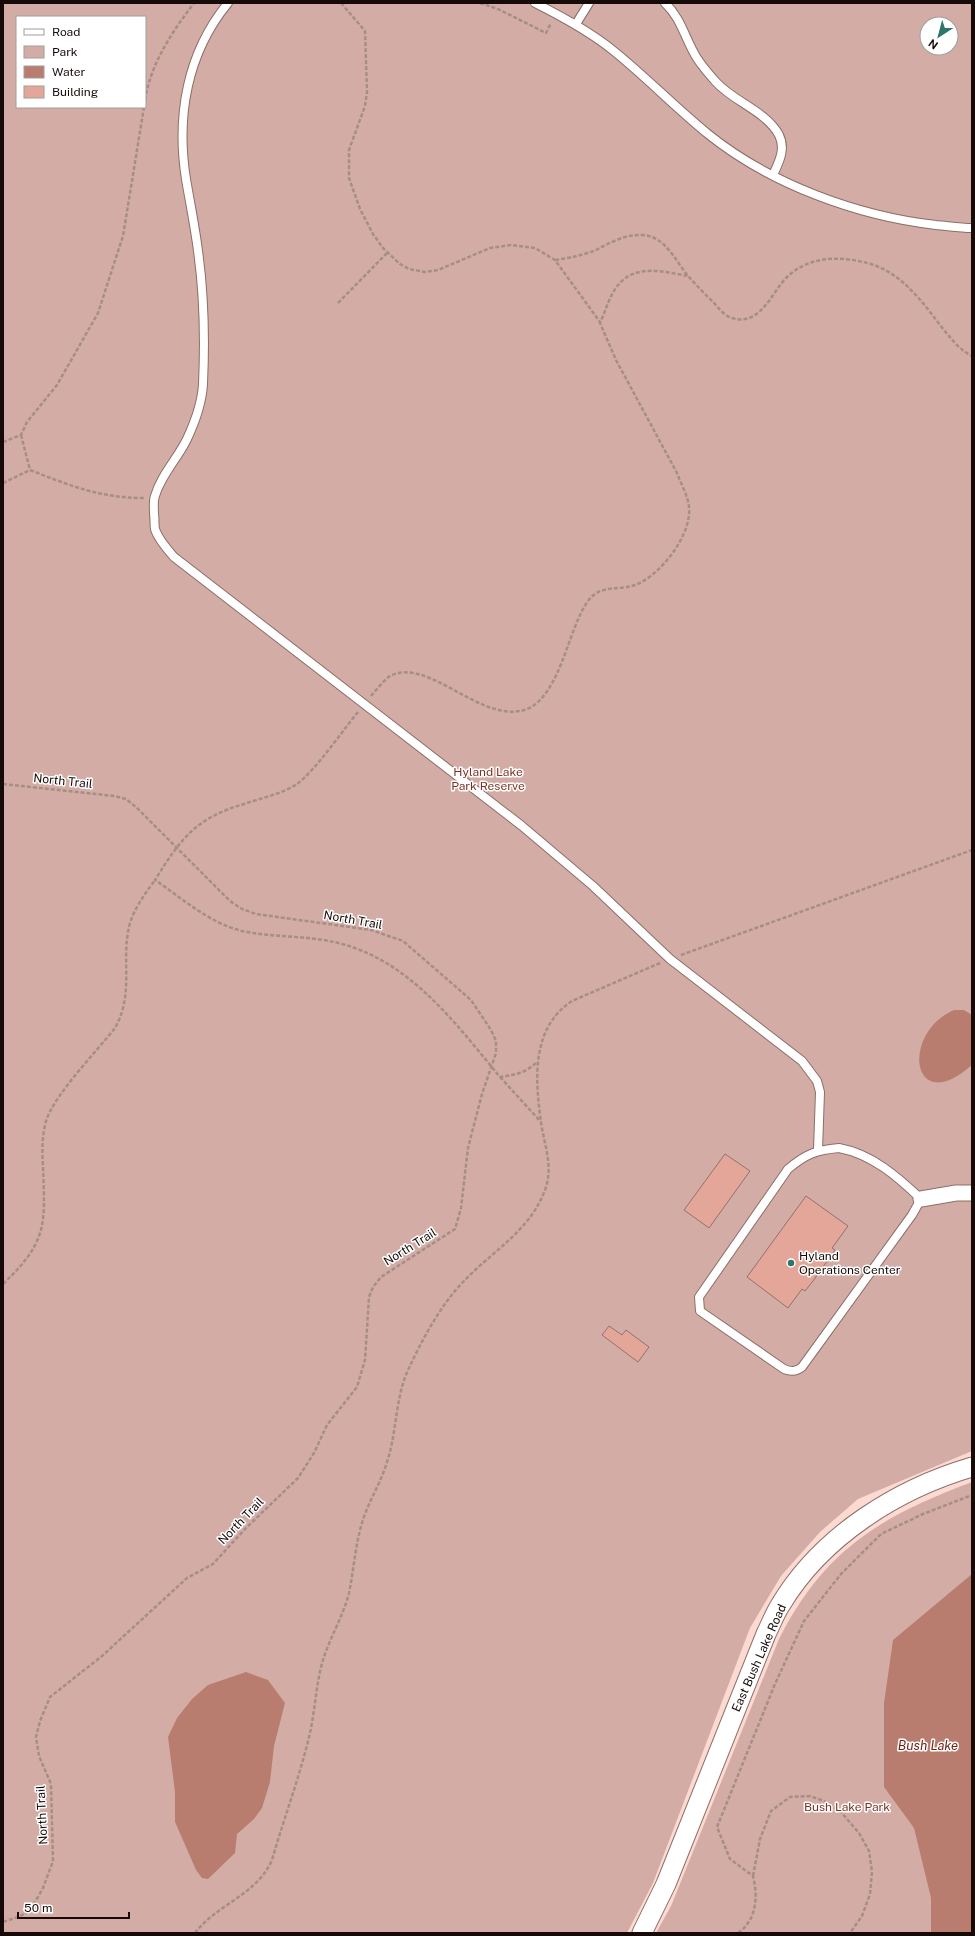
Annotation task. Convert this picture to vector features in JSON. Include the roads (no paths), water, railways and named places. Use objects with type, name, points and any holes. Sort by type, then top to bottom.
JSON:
[{"type":"street","points":[[921,1199],[956,1193],[972,1193]]},
{"type":"street","name":"East Bush Lake Road","points":[[642,1933],[666,1884],[766,1634],[781,1604],[806,1569],[832,1542],[865,1516],[900,1496],[972,1466]]},
{"type":"lane","points":[[228,3],[207,33],[198,52],[189,78],[183,107],[182,140],[186,178],[198,250],[203,292],[203,385],[197,415],[187,440],[162,479],[154,498],[155,529],[164,545],[174,557],[522,826],[593,886],[670,959],[802,1061],[817,1080],[820,1092],[818,1150]]},
{"type":"lane","points":[[535,3],[576,24],[614,51],[708,135],[738,156],[773,175],[833,202],[883,216],[920,223],[972,228]]},
{"type":"lane","points":[[576,24],[589,3]]},
{"type":"lane","points":[[665,3],[673,11],[694,53],[717,83],[729,94],[766,119],[773,126],[782,145],[782,154],[773,175]]},
{"type":"lane","points":[[839,1148],[855,1151],[868,1157],[907,1186],[921,1199],[912,1215],[802,1367],[797,1371],[790,1372],[784,1369],[700,1310],[699,1297],[788,1169],[802,1158],[818,1150],[839,1148]]},
{"type":"water","points":[[954,1010],[964,1010],[972,1015],[972,1065],[951,1079],[936,1082],[925,1077],[920,1066],[920,1052],[925,1036],[937,1021]]},
{"type":"water","name":"Bush Lake","points":[[972,1574],[972,1933],[931,1933],[931,1898],[914,1828],[884,1787],[884,1703],[893,1640]]},
{"type":"water","points":[[246,1672],[268,1680],[285,1703],[274,1746],[270,1782],[262,1808],[254,1819],[237,1834],[235,1853],[208,1879],[202,1878],[196,1870],[175,1822],[175,1792],[168,1737],[177,1718],[192,1699],[208,1685]]},
{"type":"place","name":"Hyland Operations Center","points":[[791,1263]]},
{"type":"park label","name":"Hyland Lake Park Reserve","points":[[488,779]]},
{"type":"park label","name":"Bush Lake Park","points":[[847,1807]]}]
